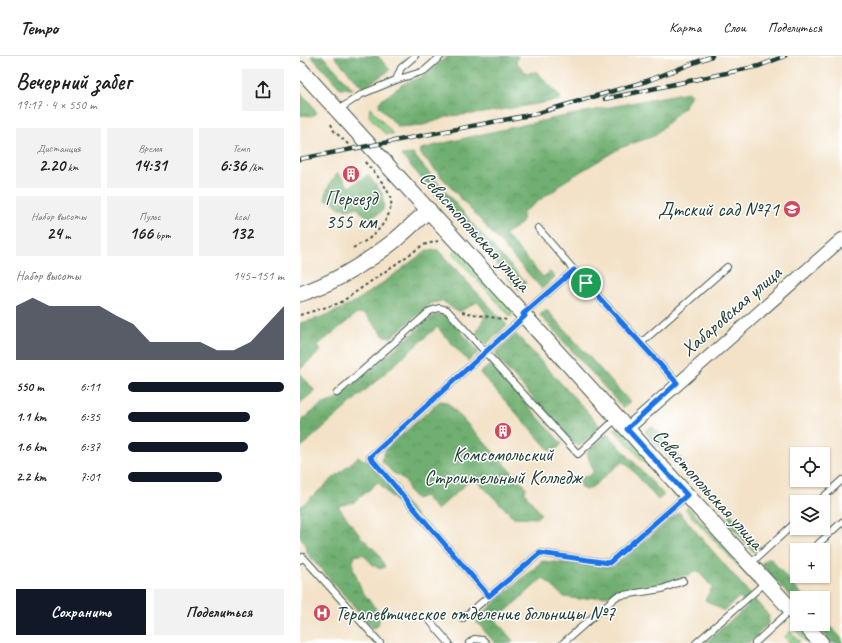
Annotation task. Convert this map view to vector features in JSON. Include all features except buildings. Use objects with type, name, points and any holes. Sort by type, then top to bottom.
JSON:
[{"type":"street","name":"Севастопольская улица","points":[[300,69],[334,117],[428,210],[519,317],[622,423],[790,609]]},
{"type":"street","points":[[300,294],[327,284],[362,264],[393,241],[428,210]]},
{"type":"street","name":"Хабаровская улица","points":[[622,423],[677,383],[842,239]]},
{"type":"street","points":[[810,631],[821,643]]},
{"type":"lane","points":[[396,80],[402,68],[415,56]]},
{"type":"lane","points":[[334,117],[362,94],[396,80],[424,71],[441,56]]},
{"type":"lane","points":[[538,228],[574,270],[677,383]]},
{"type":"lane","points":[[641,343],[727,267]]},
{"type":"lane","points":[[489,596],[370,457],[485,352],[519,317],[574,270]]},
{"type":"lane","points":[[337,392],[430,311],[439,308],[448,310],[578,454],[622,423]]},
{"type":"lane","points":[[826,495],[842,480]]},
{"type":"lane","points":[[462,619],[540,553],[609,563],[687,495]]},
{"type":"lane","points":[[819,543],[842,522]]},
{"type":"lane","points":[[750,564],[790,527]]},
{"type":"lane","points":[[300,560],[303,557],[380,643]]},
{"type":"lane","points":[[563,643],[617,596],[662,589],[683,581]]},
{"type":"lane","points":[[696,643],[766,582]]},
{"type":"lane","points":[[755,643],[790,616]]},
{"type":"lane","points":[[429,620],[449,643]]},
{"type":"lane","points":[[468,643],[474,639],[483,640],[486,643]]},
{"type":"path","points":[[334,117],[334,131],[353,149]]},
{"type":"path","points":[[353,248],[368,239],[381,226],[389,215],[392,204],[391,197],[385,186],[362,160]]},
{"type":"path","points":[[381,226],[384,229]]},
{"type":"path","points":[[300,315],[340,303],[423,245],[438,241]]},
{"type":"path","points":[[448,310],[519,317]]},
{"type":"green space","points":[[311,56],[323,56],[353,89],[340,88]]},
{"type":"green space","points":[[334,56],[378,56],[390,70],[363,88]]},
{"type":"green space","points":[[448,56],[518,56],[516,62],[526,73],[537,72],[560,96],[560,100],[483,113],[450,116],[424,125],[398,127],[379,106],[380,101],[405,83],[422,77]]},
{"type":"green space","points":[[300,92],[309,101],[317,113],[312,116],[300,115]]},
{"type":"green space","points":[[688,92],[691,95],[685,106],[654,136],[620,148],[560,184],[557,189],[523,212],[522,223],[505,234],[543,277],[550,272],[555,277],[542,289],[420,153],[421,149],[521,125]]},
{"type":"green space","points":[[370,107],[393,134],[385,134],[369,116]]},
{"type":"green space","points":[[413,154],[474,225],[455,216],[401,155]]},
{"type":"green space","points":[[338,173],[349,187],[368,175],[382,193],[384,204],[383,210],[377,215],[369,218],[357,207],[348,210],[338,207],[333,202],[325,200],[329,185]]},
{"type":"green space","points":[[455,216],[474,225],[481,233],[474,238]]},
{"type":"green space","points":[[481,233],[526,283],[519,290],[474,238]]},
{"type":"green space","points":[[460,248],[514,309],[511,317],[452,253]]},
{"type":"green space","points":[[427,250],[438,250],[507,325],[486,345],[476,335],[486,313],[482,307],[477,302],[461,311],[456,311],[443,301],[432,303],[391,337],[384,336],[367,316],[361,313],[355,315],[318,345],[321,351],[300,369],[300,323],[325,316],[349,305]]},
{"type":"green space","points":[[546,309],[630,402],[623,408],[540,315]]},
{"type":"green space","points":[[440,314],[448,317],[479,352],[468,361],[437,327],[300,448],[300,440],[303,438],[300,429],[301,421],[321,405],[335,400],[431,318]]},
{"type":"green space","points":[[528,324],[558,357],[559,367],[524,328]]},
{"type":"green space","points":[[516,334],[601,427],[580,446],[574,444],[497,358],[496,352]]},
{"type":"green space","points":[[491,364],[562,444],[552,453],[480,373]]},
{"type":"green space","points":[[300,373],[315,391],[300,403]]},
{"type":"green space","points":[[440,401],[447,402],[526,487],[525,493],[541,514],[536,518],[513,517],[479,483],[474,481],[467,483],[437,510],[424,496],[416,499],[408,491],[407,483],[392,472],[381,460],[387,448]]},
{"type":"green space","points":[[618,425],[676,492],[675,496],[614,429]]},
{"type":"green space","points":[[652,426],[685,463],[672,461],[645,431]]},
{"type":"green space","points":[[607,433],[664,495],[658,500],[627,464],[622,462],[591,488],[586,490],[581,488],[579,481],[583,477],[589,476],[593,472],[587,452]]},
{"type":"green space","points":[[358,457],[367,461],[417,516],[413,520],[378,482],[355,502],[338,506],[360,536],[378,553],[385,567],[380,569],[372,564],[363,554],[355,556],[353,562],[353,568],[362,591],[380,614],[378,626],[373,628],[308,554],[304,542],[300,536],[300,507]]},
{"type":"green space","points":[[688,507],[754,579],[753,582],[685,509]]},
{"type":"green space","points":[[679,512],[769,616],[768,624],[749,643],[705,643],[748,606],[739,597],[724,611],[705,600],[712,587],[697,570],[690,575],[681,576],[659,585],[605,596],[580,599],[564,597],[543,578],[496,620],[513,641],[511,643],[495,643],[475,620],[542,561],[613,567]]},
{"type":"green space","points":[[729,512],[760,547],[754,552],[730,525]]},
{"type":"green space","points":[[769,557],[790,581],[790,583],[792,583],[799,591],[790,591],[790,596],[761,564]]},
{"type":"green space","points":[[830,626],[842,639],[842,643],[832,643],[821,631],[830,631]]},
{"type":"green space","points":[[790,631],[800,642],[790,643],[784,637]]},
{"type":"green space","points":[[797,631],[804,631],[814,643],[807,643]]},
{"type":"railway","points":[[300,159],[535,114],[647,81],[712,56]]},
{"type":"railway","points":[[605,99],[759,66],[785,56]]},
{"type":"place","name":"Переезд 355 км","points":[[351,174]]},
{"type":"place","name":"Дтский сад №71","points":[[792,209]]},
{"type":"place","name":"Комсомольский Строительный Колледж","points":[[503,431]]},
{"type":"place","name":"Терапевтическое отделение больницы №7","points":[[322,613]]},
{"type":"route","points":[[574,270],[586,283],[677,383],[627,429],[687,495],[609,563],[540,553],[489,596],[370,457],[525,316],[523,314],[574,270]]}]
